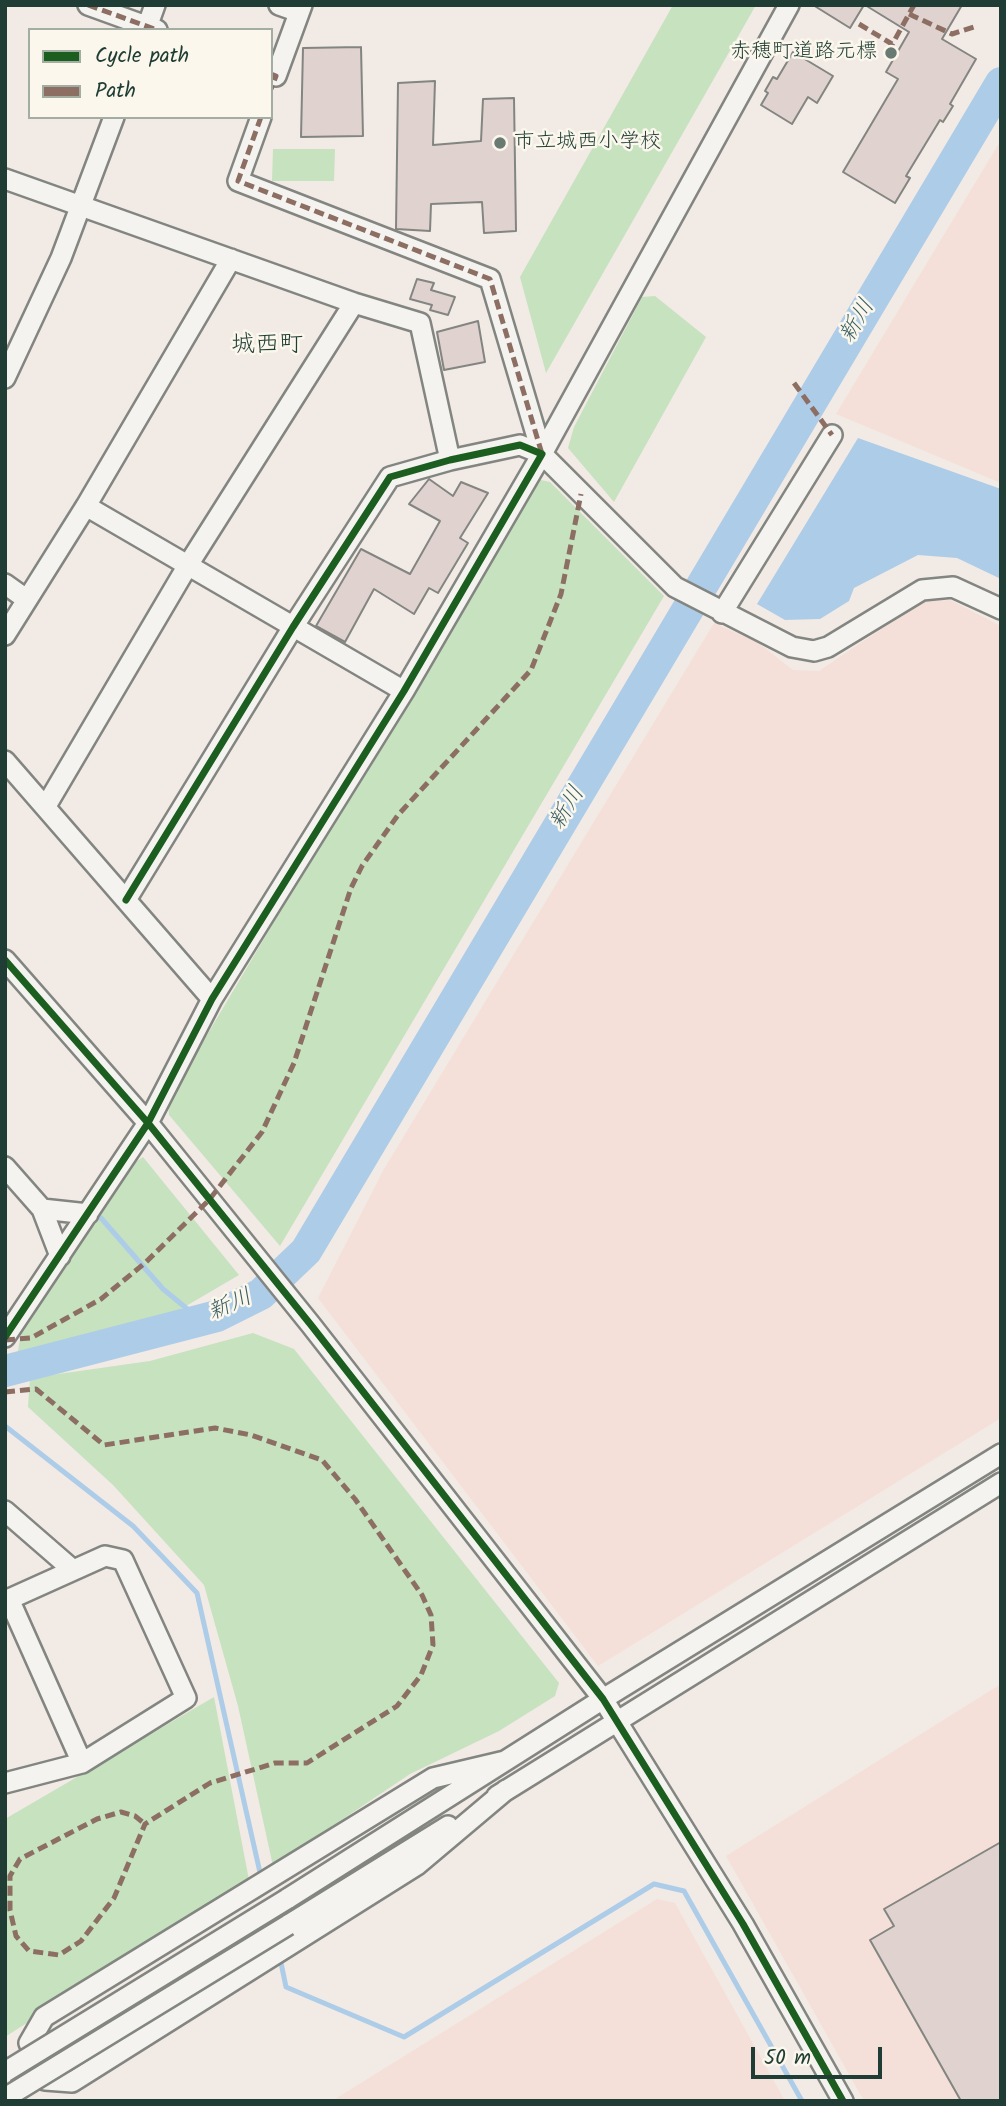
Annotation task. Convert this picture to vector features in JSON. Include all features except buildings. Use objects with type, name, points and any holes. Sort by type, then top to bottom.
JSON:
[{"type":"street","points":[[88,5],[150,28],[155,5]]},
{"type":"street","points":[[273,80],[300,9],[279,5]]},
{"type":"street","points":[[5,1337],[148,1123],[212,999],[404,691],[542,454],[789,5]]},
{"type":"street","points":[[5,379],[45,298],[82,207],[113,119]]},
{"type":"street","points":[[260,119],[238,181],[490,279],[542,454]]},
{"type":"street","points":[[5,179],[354,303],[420,323],[450,460]]},
{"type":"street","points":[[5,635],[86,506],[231,259]]},
{"type":"street","points":[[46,806],[188,565],[354,303]]},
{"type":"street","points":[[722,613],[832,435]]},
{"type":"street","points":[[126,900],[293,627],[390,477],[450,460],[520,445],[542,454],[675,587],[792,647],[814,651],[838,641],[922,590],[953,587],[1001,609]]},
{"type":"street","points":[[86,506],[404,691]]},
{"type":"street","points":[[5,584],[26,599]]},
{"type":"street","points":[[5,761],[212,999]]},
{"type":"street","points":[[5,960],[148,1123],[311,1325],[603,1699],[743,1924],[843,2101]]},
{"type":"street","points":[[5,1167],[42,1209],[61,1256]]},
{"type":"street","points":[[42,1209],[88,1214]]},
{"type":"street","points":[[5,2072],[1001,1454]]},
{"type":"street","points":[[5,2098],[1001,1483]]},
{"type":"street","points":[[5,1511],[73,1570]]},
{"type":"street","points":[[5,1783],[82,1763],[186,1698],[123,1560],[105,1556],[7,1600],[82,1763]]},
{"type":"street","points":[[505,1761],[433,1778],[44,2017],[29,2043],[45,2080],[72,2082],[289,1946],[417,1865],[506,1790]]},
{"type":"shaded area","points":[[1001,140],[1001,483],[836,414]]},
{"type":"shaded area","points":[[950,600],[1001,626],[1001,1418],[598,1666],[318,1298],[384,1169],[714,623],[757,642],[793,670],[819,671],[923,601]]},
{"type":"shaded area","points":[[1001,1684],[1001,2101],[864,2101],[726,1856]]},
{"type":"shaded area","points":[[657,1899],[675,1903],[785,2101],[332,2101]]},
{"type":"green space","points":[[673,5],[756,5],[546,373],[520,277]]},
{"type":"green space","points":[[273,149],[335,149],[334,181],[272,181]]},
{"type":"green space","points":[[655,296],[706,337],[614,502],[568,448],[574,427],[642,297]]},
{"type":"green space","points":[[536,479],[550,482],[664,596],[280,1246],[169,1115],[168,1101]]},
{"type":"green space","points":[[143,1157],[239,1275],[169,1316],[93,1342],[29,1355],[18,1351],[21,1333],[131,1165]]},
{"type":"green space","points":[[253,1333],[294,1349],[559,1683],[555,1696],[499,1731],[410,1774],[273,1866],[238,1706],[204,1585],[113,1485],[28,1407],[30,1378],[150,1361]]},
{"type":"green space","points":[[214,1697],[249,1880],[5,2037],[5,1819]]},
{"type":"water","points":[[858,438],[1001,489],[1001,579],[957,558],[918,555],[854,588],[849,601],[820,619],[785,620],[757,604]]},
{"type":"waterway","name":"新川","points":[[5,1371],[217,1316],[261,1294],[306,1251],[1001,83]]},
{"type":"waterway","points":[[101,1218],[163,1289],[202,1321]]},
{"type":"waterway","points":[[5,1426],[133,1526],[197,1593],[261,1877]]},
{"type":"waterway","points":[[280,1958],[286,1987],[404,2037],[654,1884],[684,1891],[802,2101]]},
{"type":"marked path","points":[[88,5],[151,28]]},
{"type":"marked path","points":[[888,52],[914,5]]},
{"type":"marked path","points":[[909,14],[952,34],[974,27]]},
{"type":"marked path","points":[[859,24],[892,44]]},
{"type":"marked path","points":[[273,75],[276,76],[273,84]]},
{"type":"marked path","points":[[260,119],[238,181],[490,279],[542,454]]},
{"type":"marked path","points":[[794,383],[832,435]]},
{"type":"marked path","points":[[5,1340],[31,1338],[101,1299],[145,1263],[209,1200],[262,1132],[294,1063],[351,888],[362,866],[398,815],[531,670],[561,594],[581,494]]},
{"type":"marked path","points":[[5,1392],[36,1389],[104,1445],[215,1428],[251,1435],[322,1460],[355,1499],[422,1595],[431,1615],[433,1645],[421,1675],[397,1706],[307,1763],[275,1763],[210,1783],[145,1824],[114,1898],[81,1941],[59,1955],[29,1951],[16,1936],[10,1910],[10,1876],[20,1859],[97,1819],[121,1812],[135,1816],[145,1824]]},
{"type":"cycle path","points":[[5,1337],[148,1123],[212,999],[404,691],[542,454],[520,445],[450,460],[390,477],[293,627],[126,900]]},
{"type":"cycle path","points":[[5,960],[148,1123],[311,1325],[603,1699],[743,1924],[843,2101]]},
{"type":"place","name":"赤穂町道路元標","points":[[891,53]]},
{"type":"place","name":"市立城西小学校","points":[[500,143]]},
{"type":"district","name":"城西町","points":[[267,347]]}]
